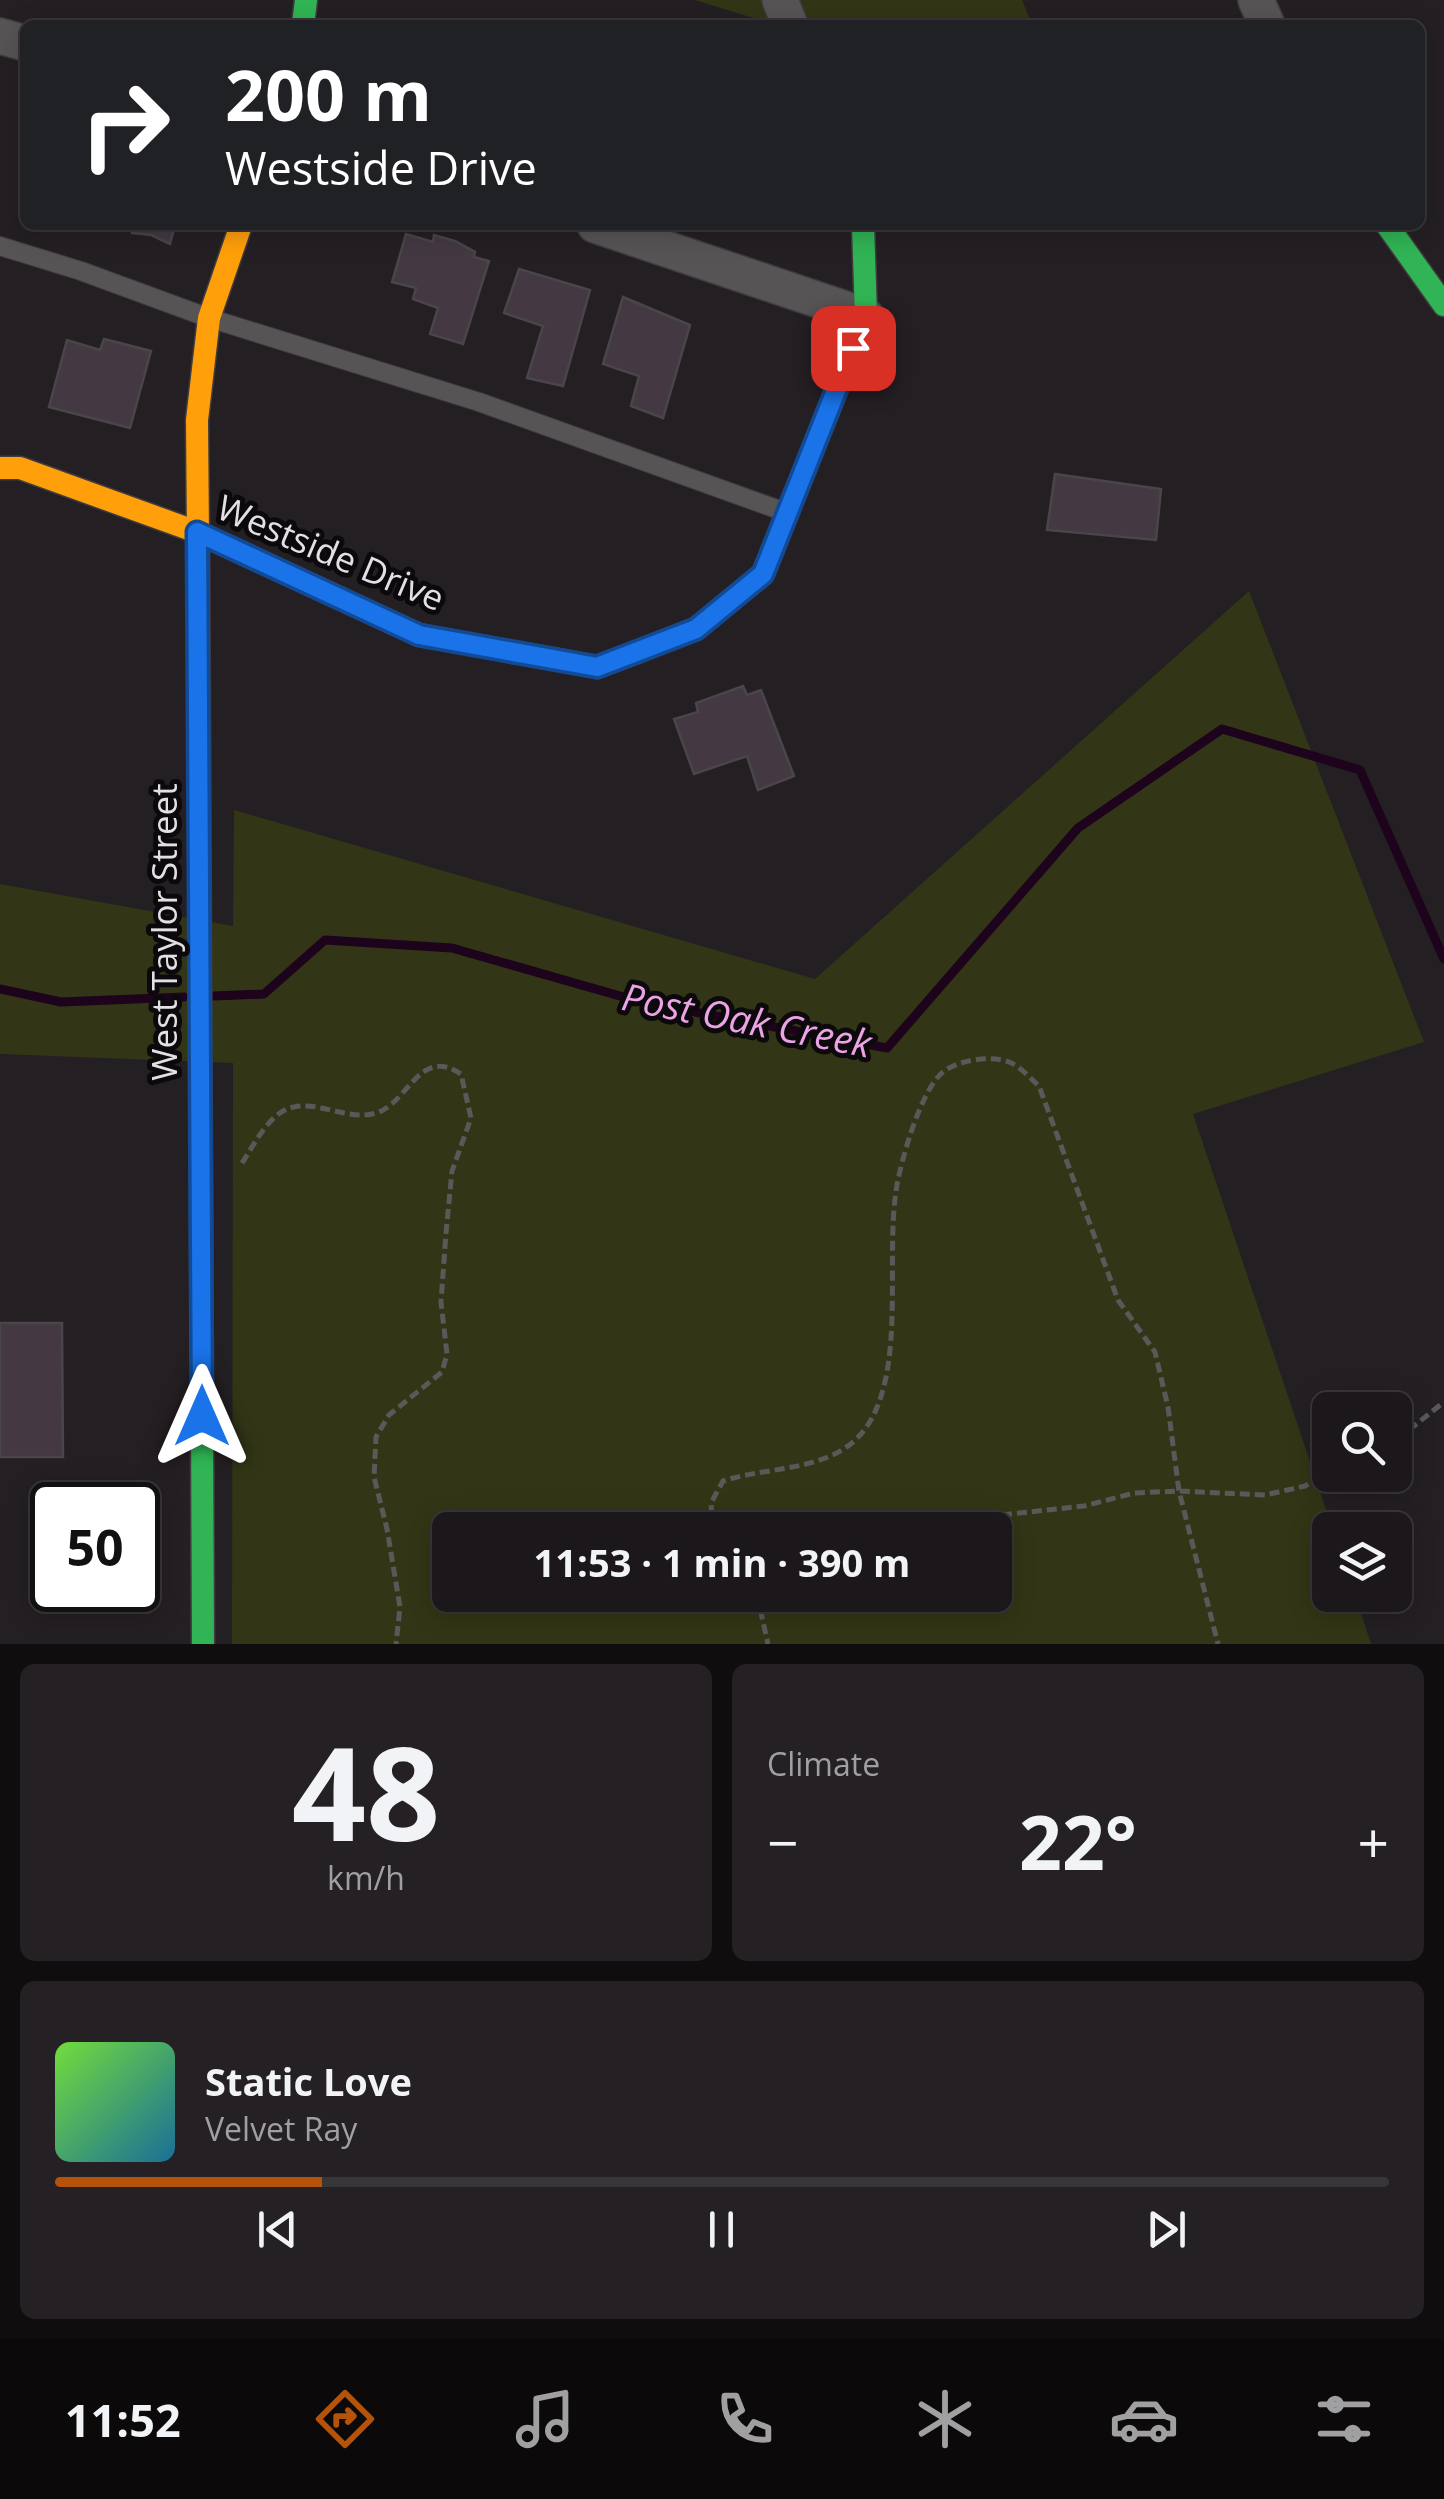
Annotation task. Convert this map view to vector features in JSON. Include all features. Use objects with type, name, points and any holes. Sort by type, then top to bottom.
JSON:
[{"type":"main road","name":"West Taylor Street","points":[[203,1644],[198,420],[209,318],[238,230]]},
{"type":"main road","points":[[864,230],[866,316]]},
{"type":"main road","points":[[1391,230],[1444,305]]},
{"type":"main road","name":"Westside Drive","points":[[0,468],[20,468],[197,532],[419,635],[597,667],[696,629],[763,574],[866,316]]},
{"type":"street","points":[[610,230],[866,316]]},
{"type":"lane","points":[[0,246],[81,270],[209,318],[478,402],[789,513]]},
{"type":"path","points":[[712,1512],[711,1503],[723,1481],[749,1473],[814,1465],[848,1446],[872,1419],[887,1372],[896,1190],[922,1103],[943,1072],[973,1060],[1010,1062],[1039,1086],[1118,1300],[1155,1352],[1168,1406],[1179,1491],[1218,1644]]},
{"type":"path","points":[[234,1174],[274,1117],[294,1106],[359,1116],[382,1111],[430,1067],[448,1065],[461,1074],[471,1118],[452,1170],[441,1302],[447,1354],[442,1372],[389,1415],[376,1437],[374,1476],[388,1529],[400,1607],[396,1644]]},
{"type":"path","points":[[1412,1427],[1444,1402]]},
{"type":"path","points":[[1012,1514],[1084,1506],[1134,1494],[1179,1491],[1264,1495],[1312,1482]]},
{"type":"path","points":[[761,1612],[768,1644]]},
{"type":"green space","points":[[695,0],[1022,0],[1030,20],[760,20]]},
{"type":"green space","points":[[1249,591],[1424,1042],[1193,1114],[1312,1468],[1312,1492],[1320,1492],[1327,1512],[1312,1512],[1312,1612],[1361,1612],[1371,1644],[232,1644],[233,1063],[0,1054],[0,884],[233,926],[234,810],[815,979]]},
{"type":"building","points":[[174,230],[170,244],[151,235],[132,233]]},
{"type":"building","points":[[406,234],[433,242],[434,235],[455,241],[475,252],[474,257],[489,261],[463,344],[430,334],[438,308],[413,299],[416,288],[392,282]]},
{"type":"building","points":[[519,269],[590,290],[563,386],[527,378],[543,326],[504,313]]},
{"type":"building","points":[[623,297],[690,325],[663,418],[631,406],[639,376],[603,364]]},
{"type":"building","points":[[104,339],[151,351],[130,428],[49,407],[67,340],[100,350]]},
{"type":"building","points":[[1055,474],[1161,489],[1156,540],[1047,530]]},
{"type":"building","points":[[743,686],[747,695],[761,690],[794,776],[758,790],[747,756],[694,774],[674,719],[698,712],[696,703]]},
{"type":"building","points":[[0,1323],[62,1323],[63,1457],[0,1457]]},
{"type":"waterway","name":"Post Oak Creek","points":[[214,996],[264,994],[325,940],[452,948],[641,1002],[887,1048],[1078,828],[1222,729],[1360,770],[1444,959]]},
{"type":"waterway","name":"Post Oak Creek","points":[[0,989],[61,1002],[184,997]]},
{"type":"traffic: fast","points":[[304,20],[306,0]]},
{"type":"traffic: fast","points":[[637,652],[696,629],[763,574],[866,316],[863,230]]},
{"type":"traffic: fast","points":[[1391,230],[1444,305]]},
{"type":"traffic: fast","points":[[198,537],[203,1644]]},
{"type":"traffic: slow","points":[[198,537],[197,420],[209,318],[239,230]]},
{"type":"traffic: slow","points":[[0,468],[20,468],[197,532],[419,635],[597,667],[637,652]]},
{"type":"route","points":[[202,1416],[197,532],[419,635],[597,667],[696,629],[763,574],[853,348]]}]
